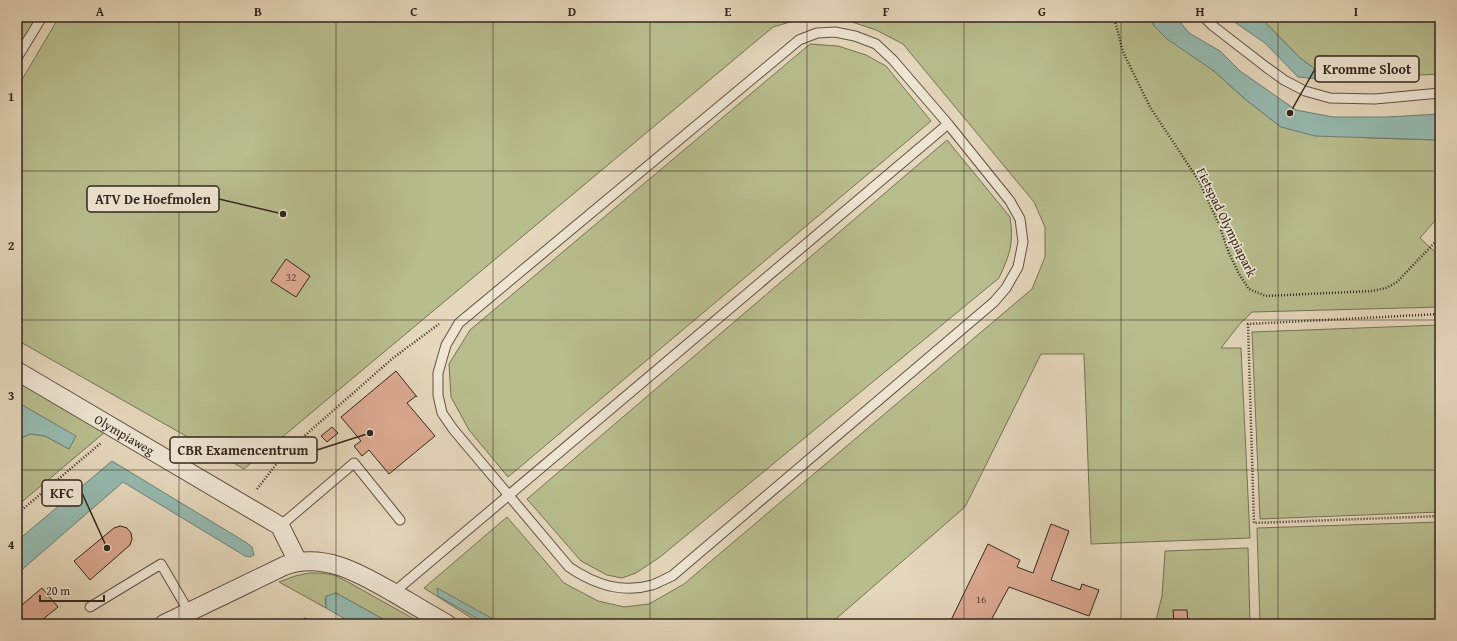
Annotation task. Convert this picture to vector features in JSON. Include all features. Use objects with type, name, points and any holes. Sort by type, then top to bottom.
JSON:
[{"type":"street","name":"Olympiaweg","points":[[17,371],[280,526]]},
{"type":"street","points":[[280,526],[298,562]]},
{"type":"street","points":[[164,624],[192,618],[284,566],[298,562],[316,562],[352,570],[447,624]]},
{"type":"lane","points":[[17,58],[42,17]]},
{"type":"lane","points":[[1204,17],[1213,26],[1284,80],[1305,91],[1330,98],[1375,99],[1440,93]]},
{"type":"lane","points":[[835,32],[855,36],[876,44],[893,60],[948,124],[1010,201],[1020,219],[1023,242],[1018,268],[1006,288],[994,302],[672,576],[652,585],[630,588],[603,584],[586,578],[569,567],[452,429],[442,413],[438,395],[438,373],[446,345],[459,323],[799,40],[817,33],[835,32]]},
{"type":"lane","points":[[393,593],[509,497],[948,124]]},
{"type":"lane","points":[[280,526],[354,464],[400,520]]},
{"type":"lane","points":[[90,607],[161,564],[192,618]]},
{"type":"path","name":"Fietspad Olympiapark","points":[[1114,17],[1123,52],[1150,107],[1199,181],[1218,222],[1229,253],[1239,274],[1249,289],[1266,296],[1372,292],[1386,288],[1396,282],[1440,237]]},
{"type":"path","points":[[1440,314],[1248,324],[1254,523],[1440,516]]},
{"type":"path","points":[[17,514],[116,430]]},
{"type":"green space","points":[[17,17],[41,17],[17,53]]},
{"type":"green space","points":[[59,17],[807,17],[773,27],[244,469],[17,340],[17,88]]},
{"type":"green space","points":[[815,17],[1150,17],[1154,26],[1214,71],[1246,100],[1281,127],[1370,138],[1440,140],[1440,215],[1420,238],[1440,259],[1440,307],[1252,312],[1239,325],[1221,348],[1241,348],[1250,538],[1091,544],[1084,354],[1041,354],[965,507],[830,624],[481,624],[424,588],[507,517],[564,583],[598,601],[624,607],[649,604],[684,584],[1032,289],[1045,257],[1045,227],[1034,202],[903,44],[876,30],[843,19]]},
{"type":"green space","points":[[1260,17],[1440,17],[1440,74],[1330,80],[1300,58]]},
{"type":"green space","points":[[810,44],[838,46],[866,55],[886,66],[931,121],[508,477],[469,430],[451,397],[449,364],[470,330]]},
{"type":"green space","points":[[947,140],[1010,217],[1012,235],[1010,249],[999,278],[660,557],[636,573],[622,578],[607,575],[581,561],[527,499]]},
{"type":"green space","points":[[1440,325],[1440,512],[1260,519],[1252,332]]},
{"type":"green space","points":[[17,380],[105,432],[17,506],[17,440],[30,434],[45,436],[69,449],[75,437],[17,402]]},
{"type":"green space","points":[[1440,522],[1440,624],[1260,624],[1257,528]]},
{"type":"green space","points":[[1248,548],[1250,624],[1155,624],[1162,596],[1165,551]]},
{"type":"green space","points":[[309,573],[334,575],[423,624],[392,624],[336,593],[325,598],[326,608],[279,582]]},
{"type":"water","points":[[1150,17],[1176,17],[1189,33],[1220,51],[1240,71],[1296,110],[1333,117],[1387,117],[1440,114],[1440,140],[1315,136],[1281,127],[1246,100],[1214,71],[1167,39],[1154,26]]},
{"type":"water","points":[[1227,17],[1260,17],[1300,58],[1330,80],[1298,77],[1265,43]]},
{"type":"water","points":[[17,402],[76,436],[69,449],[45,436],[30,434],[17,440]]},
{"type":"water","points":[[112,461],[247,543],[252,547],[254,555],[250,557],[245,556],[123,482],[17,574],[17,541]]},
{"type":"water","points":[[437,588],[502,624],[487,624],[438,596]]},
{"type":"water","points":[[336,593],[392,624],[354,624],[326,608],[326,596]]},
{"type":"building","points":[[286,259],[310,276],[296,297],[271,281]]},
{"type":"building","points":[[396,371],[417,397],[416,396],[407,403],[435,436],[389,474],[369,450],[362,456],[354,446],[361,441],[341,417]]},
{"type":"building","points":[[332,427],[338,433],[327,442],[321,436]]},
{"type":"building","points":[[1051,524],[1069,531],[1051,580],[1080,590],[1082,584],[1099,590],[1089,616],[1009,587],[989,624],[959,624],[951,620],[988,544],[1020,560],[1017,567],[1033,573]]},
{"type":"building","points":[[120,526],[127,528],[131,533],[132,539],[130,545],[90,580],[74,561],[114,528]]},
{"type":"building","points":[[42,588],[58,607],[37,624],[17,624],[17,609]]},
{"type":"building","points":[[1173,610],[1187,610],[1188,624],[1174,624]]},
{"type":"building","points":[[305,618],[313,624],[297,624]]},
{"type":"place","name":"Kromme Sloot","points":[[1290,113]]},
{"type":"place","name":"ATV De Hoefmolen","points":[[283,214]]},
{"type":"place","name":"CBR Examencentrum","points":[[370,433]]},
{"type":"place","name":"KFC","points":[[107,548]]}]
